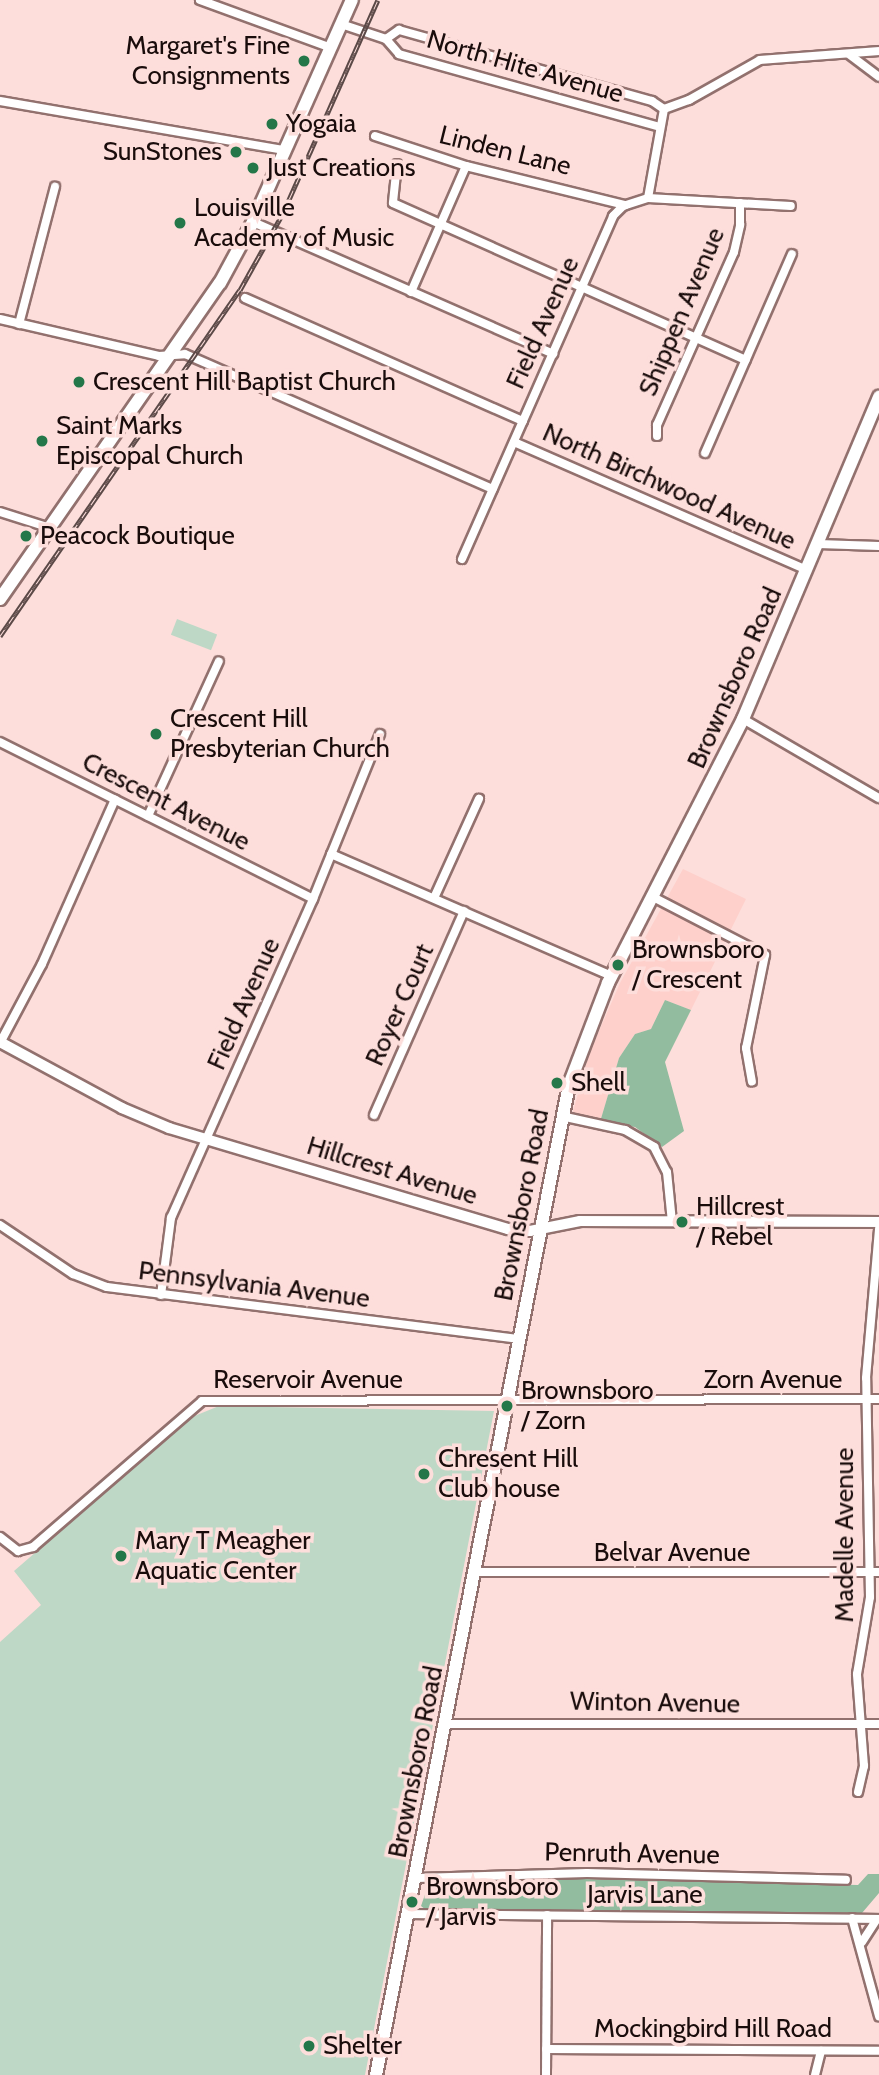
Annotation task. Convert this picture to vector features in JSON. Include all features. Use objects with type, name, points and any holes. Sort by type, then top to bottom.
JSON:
[{"type":"main road","points":[[0,599],[220,283],[253,222],[352,0]]},
{"type":"main road","name":"Brownsboro Road","points":[[376,2075],[417,1878],[561,1116],[575,1065],[612,976],[655,898],[743,719],[879,397]]},
{"type":"main road","name":"Hillcrest Avenue","points":[[0,1042],[141,1117],[508,1229],[539,1228],[580,1221],[879,1222]]},
{"type":"street","points":[[200,0],[331,48]]},
{"type":"street","name":"North Hite Avenue","points":[[341,24],[386,39],[399,54],[660,127]]},
{"type":"street","name":"North Hite Avenue","points":[[386,39],[399,30],[653,101],[663,113]]},
{"type":"street","points":[[648,198],[663,113],[760,60],[793,54],[850,55],[879,51]]},
{"type":"street","points":[[850,55],[879,78]]},
{"type":"street","points":[[0,101],[285,150]]},
{"type":"street","name":"Linden Lane","points":[[375,136],[466,166],[625,205]]},
{"type":"street","points":[[397,164],[393,203],[441,221],[581,288],[747,360]]},
{"type":"street","points":[[411,292],[466,166]]},
{"type":"street","points":[[19,324],[55,187]]},
{"type":"street","points":[[625,205],[648,198],[791,206]]},
{"type":"street","name":"Shippen Avenue","points":[[657,436],[657,425],[738,239],[740,203]]},
{"type":"street","name":"Field Avenue","points":[[462,559],[613,216],[625,205]]},
{"type":"street","points":[[253,222],[552,354]]},
{"type":"street","points":[[705,453],[792,254]]},
{"type":"street","points":[[245,298],[523,421]]},
{"type":"street","points":[[0,320],[159,356],[185,354],[493,489]]},
{"type":"street","name":"North Birchwood Avenue","points":[[514,442],[807,570]]},
{"type":"street","points":[[0,512],[50,528]]},
{"type":"street","name":"North Birchwood Avenue","points":[[818,544],[879,546]]},
{"type":"street","points":[[148,816],[219,661]]},
{"type":"street","points":[[743,719],[879,798]]},
{"type":"street","name":"Field Avenue","points":[[160,1295],[171,1219],[313,899],[380,734]]},
{"type":"street","name":"Crescent Avenue","points":[[0,742],[313,899]]},
{"type":"street","points":[[0,1042],[43,964],[115,799]]},
{"type":"street","points":[[434,898],[479,799]]},
{"type":"street","points":[[331,854],[612,976]]},
{"type":"street","points":[[655,898],[765,955],[747,1048],[752,1081]]},
{"type":"street","name":"Royer Court","points":[[374,1115],[464,911]]},
{"type":"street","points":[[561,1116],[625,1130],[654,1147],[667,1172],[672,1222]]},
{"type":"street","name":"Pennsylvania Avenue","points":[[0,1225],[89,1282],[160,1295],[520,1339]]},
{"type":"street","name":"Zorn Avenue","points":[[508,1400],[866,1401],[873,1259],[879,1229]]},
{"type":"street","points":[[866,1401],[879,1399]]},
{"type":"street","name":"Reservoir Avenue","points":[[0,1537],[18,1551],[33,1547],[202,1401],[508,1400]]},
{"type":"street","name":"Madelle Avenue","points":[[858,1792],[864,1766],[863,1725],[857,1674],[870,1612],[866,1401]]},
{"type":"street","name":"Belvar Avenue","points":[[476,1572],[879,1572]]},
{"type":"street","name":"Winton Avenue","points":[[446,1724],[879,1724]]},
{"type":"street","name":"Penruth Avenue","points":[[417,1878],[587,1873],[846,1880]]},
{"type":"street","name":"Jarvis Lane","points":[[410,1914],[878,1919]]},
{"type":"street","points":[[546,2075],[547,1915]]},
{"type":"street","points":[[852,1918],[862,1942],[879,2016]]},
{"type":"street","points":[[862,1942],[878,1919]]},
{"type":"street","name":"Mockingbird Hill Road","points":[[546,2049],[879,2051]]},
{"type":"street","points":[[816,2075],[821,2051]]},
{"type":"shaded area","points":[[683,869],[746,899],[691,1010],[665,1000],[651,1029],[635,1034],[619,1058],[600,1122],[572,1115],[589,1054],[620,983]]},
{"type":"green space","points":[[177,619],[217,634],[211,650],[171,635]]},
{"type":"green space","points":[[665,1000],[691,1010],[665,1062],[684,1131],[662,1147],[635,1127],[600,1122],[619,1058],[635,1034],[651,1029]]},
{"type":"green space","points":[[219,1406],[494,1411],[365,2075],[0,2075],[0,1642],[41,1605],[14,1571],[192,1417]]},
{"type":"green space","points":[[868,1874],[879,1874],[879,1893],[862,1913],[426,1910],[421,1906],[430,1880],[538,1878],[858,1885]]},
{"type":"railway","points":[[0,636],[240,290],[283,213],[378,0]]},
{"type":"place","name":"Margaret's Fine Consignments","points":[[304,61]]},
{"type":"place","name":"Yogaia","points":[[272,124]]},
{"type":"place","name":"SunStones","points":[[236,152]]},
{"type":"place","name":"Just Creations","points":[[253,168]]},
{"type":"place","name":"Louisville Academy of Music","points":[[180,223]]},
{"type":"place","name":"Crescent Hill Baptist Church","points":[[79,382]]},
{"type":"place","name":"Saint Marks Episcopal Church","points":[[42,441]]},
{"type":"place","name":"Peacock Boutique","points":[[26,536]]},
{"type":"place","name":"Crescent Hill Presbyterian Church","points":[[156,734]]},
{"type":"place","name":"Brownsboro / Crescent","points":[[618,965]]},
{"type":"place","name":"Shell","points":[[557,1083]]},
{"type":"place","name":"Hillcrest / Rebel","points":[[682,1222]]},
{"type":"place","name":"Brownsboro / Zorn","points":[[507,1406]]},
{"type":"place","name":"Chresent Hill Club house","points":[[424,1474]]},
{"type":"place","name":"Mary T Meagher Aquatic Center","points":[[121,1556]]},
{"type":"place","name":"Brownsboro / Jarvis","points":[[412,1902]]},
{"type":"place","name":"Shelter","points":[[309,2046]]}]
